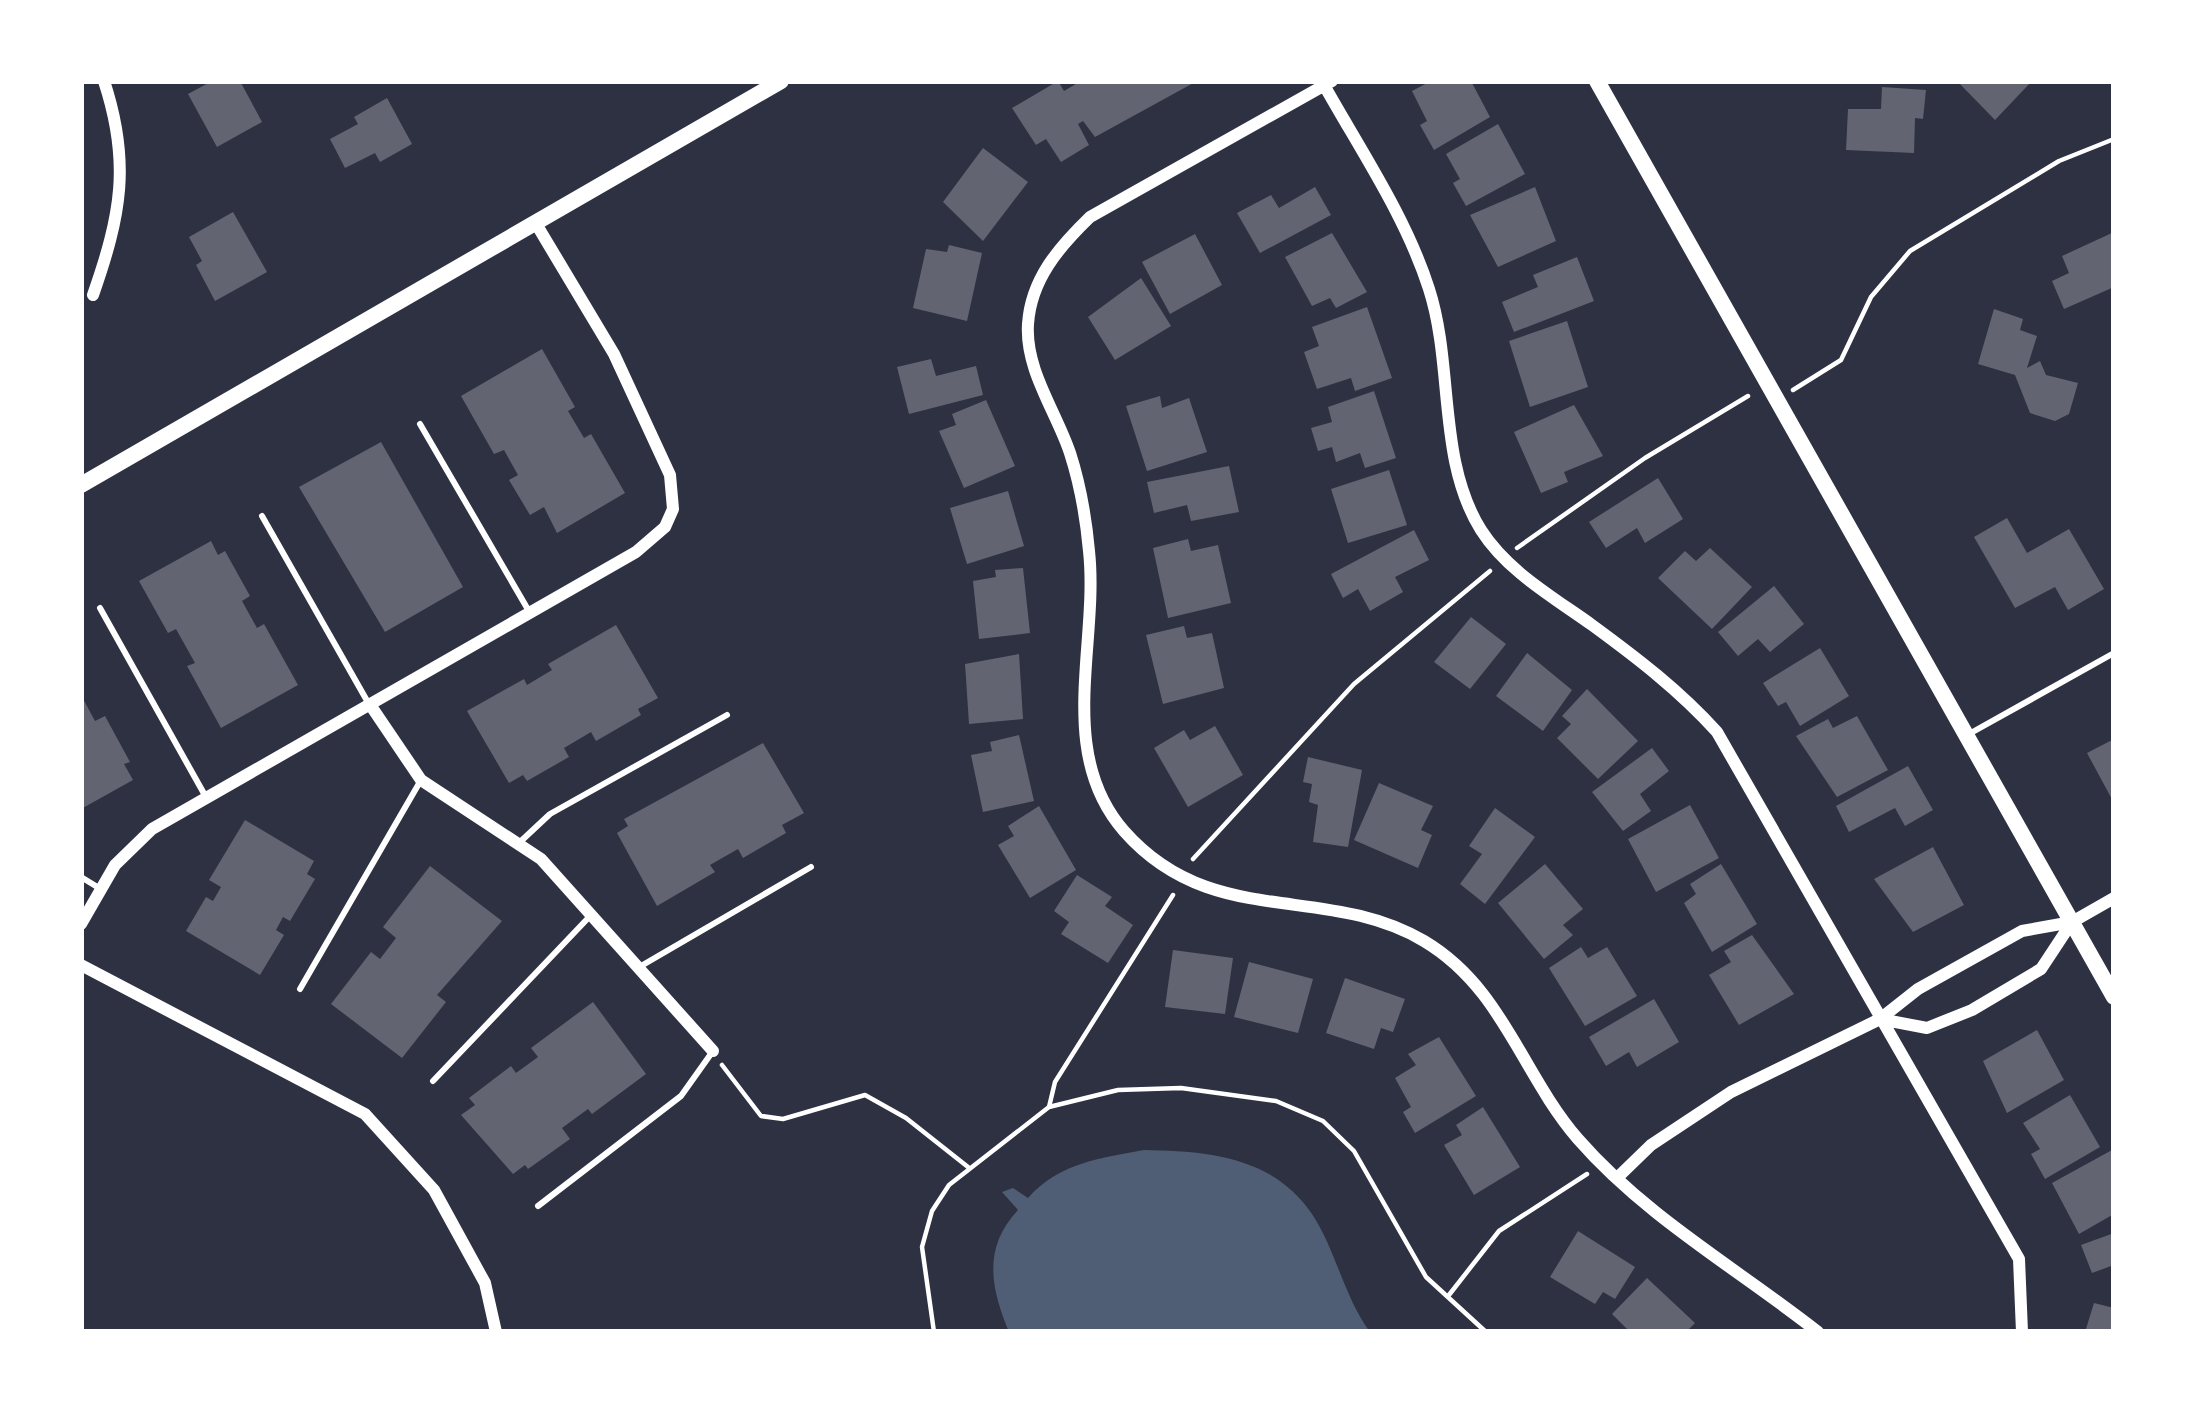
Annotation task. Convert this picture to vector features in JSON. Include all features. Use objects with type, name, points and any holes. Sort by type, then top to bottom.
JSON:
[{"type":"street","points":[[93,295],[119,219],[121,132],[104,81]]},
{"type":"street","points":[[81,485],[781,81]]},
{"type":"street","points":[[1597,81],[2114,997]]},
{"type":"street","points":[[1818,1332],[1676,1228],[1601,1163],[1556,1108],[1497,1007],[1448,958],[1391,926],[1248,902],[1180,880],[1120,827],[1091,770],[1083,704],[1092,625],[1088,539],[1070,452],[1030,355],[1033,296],[1063,243],[1090,218],[1328,83],[1414,246],[1429,289],[1446,362],[1460,485],[1480,528],[1514,568],[1680,692],[1717,732],[2019,1259],[2022,1332]]},
{"type":"street","points":[[81,924],[99,888],[131,845],[652,540],[673,509],[674,492],[614,354],[535,222]]},
{"type":"street","points":[[370,706],[421,780],[445,800],[520,842],[593,913],[713,1052]]},
{"type":"street","points":[[1618,1177],[1651,1145],[1731,1092],[1880,1018],[1918,989],[2022,931],[2072,922],[2114,898]]},
{"type":"street","points":[[1880,1018],[1927,1028],[1972,1010],[2042,969],[2072,922]]},
{"type":"street","points":[[81,965],[365,1114],[434,1190],[485,1283],[496,1332]]},
{"type":"lane","points":[[421,424],[530,613]]},
{"type":"lane","points":[[262,516],[370,706]]},
{"type":"lane","points":[[100,608],[207,799]]},
{"type":"lane","points":[[1966,735],[2114,653]]},
{"type":"lane","points":[[520,842],[550,814],[727,715]]},
{"type":"lane","points":[[300,989],[421,780]]},
{"type":"lane","points":[[640,966],[811,867]]},
{"type":"lane","points":[[81,877],[99,888]]},
{"type":"lane","points":[[433,1081],[593,913]]},
{"type":"lane","points":[[538,1206],[681,1096],[713,1052]]},
{"type":"path","points":[[1518,548],[1645,458],[1841,360],[1870,297],[1910,251],[2059,161],[2114,139]]},
{"type":"path","points":[[1189,863],[1354,684],[1488,572]]},
{"type":"path","points":[[1049,1107],[1055,1082],[1171,898]]},
{"type":"path","points":[[713,1052],[761,1116],[783,1119],[865,1095],[906,1118],[968,1167]]},
{"type":"path","points":[[934,1332],[924,1287],[926,1227],[939,1197],[968,1167],[1049,1107],[1118,1090],[1181,1088],[1301,1108],[1354,1150],[1412,1258],[1486,1332]]},
{"type":"path","points":[[1447,1297],[1498,1231],[1601,1163]]},
{"type":"water","points":[[1144,1150],[1214,1155],[1278,1180],[1312,1214],[1370,1332],[1009,1332],[993,1269],[999,1239],[1018,1210],[1002,1192],[1013,1188],[1028,1198],[1067,1170]]},
{"type":"building","points":[[212,81],[240,81],[262,122],[217,147],[188,94]]},
{"type":"building","points":[[1058,81],[1064,91],[1081,81],[1197,81],[1095,137],[1083,121],[1078,124],[1089,145],[1061,162],[1046,139],[1036,145],[1012,108]]},
{"type":"building","points":[[1431,81],[1471,81],[1490,117],[1434,150],[1420,125],[1427,121],[1412,91]]},
{"type":"building","points":[[1957,81],[2032,81],[1995,120]]},
{"type":"building","points":[[1882,87],[1926,90],[1923,119],[1915,118],[1914,153],[1846,150],[1848,109],[1881,109]]},
{"type":"building","points":[[387,98],[412,144],[380,162],[375,153],[345,168],[330,139],[358,124],[354,117]]},
{"type":"building","points":[[1498,124],[1525,174],[1466,206],[1453,183],[1460,179],[1446,154]]},
{"type":"building","points":[[983,148],[1028,182],[983,241],[943,202]]},
{"type":"building","points":[[1315,187],[1331,215],[1260,253],[1237,213],[1271,195],[1279,208]]},
{"type":"building","points":[[1535,187],[1556,241],[1498,267],[1470,215]]},
{"type":"building","points":[[233,212],[267,272],[215,301],[196,265],[202,261],[189,237]]},
{"type":"building","points":[[2114,232],[2114,287],[2064,309],[2052,281],[2069,273],[2062,256]]},
{"type":"building","points":[[1332,233],[1367,292],[1336,308],[1330,298],[1312,306],[1285,257]]},
{"type":"building","points":[[1195,234],[1222,285],[1170,314],[1142,262]]},
{"type":"building","points":[[949,245],[982,253],[967,321],[913,308],[926,249],[947,252]]},
{"type":"building","points":[[1577,257],[1594,301],[1514,332],[1502,302],[1538,287],[1533,275]]},
{"type":"building","points":[[1141,278],[1171,326],[1115,360],[1088,317]]},
{"type":"building","points":[[1367,307],[1392,378],[1355,391],[1351,378],[1317,389],[1304,352],[1319,346],[1312,327]]},
{"type":"building","points":[[1994,309],[2023,319],[2020,330],[2037,336],[2027,368],[2040,361],[2046,375],[2078,383],[2069,414],[2055,421],[2030,413],[2015,375],[1978,364]]},
{"type":"building","points":[[1567,321],[1588,387],[1530,407],[1509,341]]},
{"type":"building","points":[[542,349],[575,407],[568,411],[584,438],[591,434],[625,493],[557,533],[544,507],[530,515],[509,480],[518,475],[504,450],[494,454],[461,396]]},
{"type":"building","points":[[931,359],[936,376],[976,366],[983,395],[909,414],[897,367]]},
{"type":"building","points":[[1374,391],[1396,458],[1365,468],[1360,453],[1336,462],[1332,447],[1318,451],[1311,428],[1332,422],[1328,407]]},
{"type":"building","points":[[1160,396],[1162,408],[1189,398],[1207,452],[1147,471],[1126,406]]},
{"type":"building","points":[[986,400],[1015,466],[964,488],[939,431],[956,425],[952,414]]},
{"type":"building","points":[[1574,405],[1603,456],[1564,472],[1568,482],[1541,493],[1514,432]]},
{"type":"building","points":[[381,442],[463,587],[385,632],[299,487]]},
{"type":"building","points":[[1229,466],[1239,512],[1191,521],[1187,505],[1154,513],[1147,482]]},
{"type":"building","points":[[1389,470],[1407,525],[1348,543],[1331,489]]},
{"type":"building","points":[[1658,478],[1683,519],[1645,543],[1637,528],[1606,548],[1589,522]]},
{"type":"building","points":[[1008,491],[1024,546],[967,564],[950,508]]},
{"type":"building","points":[[2007,518],[2027,553],[2069,529],[2104,589],[2068,610],[2055,587],[2015,608],[1974,537]]},
{"type":"building","points":[[1414,530],[1429,560],[1395,577],[1403,592],[1370,611],[1358,589],[1343,598],[1331,574]]},
{"type":"building","points":[[1188,539],[1191,551],[1218,545],[1231,603],[1168,618],[1153,548]]},
{"type":"building","points":[[211,541],[218,555],[225,551],[250,596],[242,601],[257,628],[264,624],[298,685],[221,728],[187,666],[195,663],[176,629],[168,633],[139,581]]},
{"type":"building","points":[[1710,548],[1752,587],[1712,629],[1658,578],[1685,551],[1696,561]]},
{"type":"building","points":[[1023,568],[1030,633],[979,639],[973,581],[996,577],[995,570]]},
{"type":"building","points":[[1774,586],[1804,624],[1770,652],[1758,639],[1738,656],[1718,632]]},
{"type":"building","points":[[1471,617],[1506,644],[1470,689],[1434,662]]},
{"type":"building","points":[[616,625],[658,698],[638,709],[641,715],[596,741],[591,732],[564,748],[569,757],[527,781],[523,775],[509,783],[467,711],[524,679],[527,685],[552,670],[548,664]]},
{"type":"building","points":[[1184,626],[1187,638],[1212,633],[1224,688],[1163,704],[1146,635]]},
{"type":"building","points":[[1820,648],[1849,696],[1800,726],[1786,702],[1778,706],[1763,683]]},
{"type":"building","points":[[1527,653],[1572,690],[1543,731],[1496,696]]},
{"type":"building","points":[[1019,654],[1023,719],[969,724],[965,664]]},
{"type":"building","points":[[1587,689],[1638,741],[1598,779],[1557,738],[1571,724],[1562,716]]},
{"type":"building","points":[[81,695],[95,721],[105,716],[130,762],[124,764],[133,780],[81,809]]},
{"type":"building","points":[[1857,716],[1888,770],[1837,797],[1796,736],[1828,719],[1833,728]]},
{"type":"building","points":[[1215,726],[1243,775],[1188,807],[1154,748],[1184,730],[1190,740]]},
{"type":"building","points":[[1019,735],[1034,801],[983,812],[971,755],[992,751],[990,742]]},
{"type":"building","points":[[2114,739],[2114,803],[2087,753]]},
{"type":"building","points":[[763,743],[804,813],[782,825],[786,833],[743,858],[738,849],[710,865],[715,872],[657,906],[617,833],[628,826],[624,819]]},
{"type":"building","points":[[1652,748],[1669,771],[1640,794],[1651,811],[1623,831],[1592,792]]},
{"type":"building","points":[[1308,757],[1362,770],[1348,847],[1313,842],[1318,805],[1309,802],[1312,784],[1303,782]]},
{"type":"building","points":[[1908,766],[1933,810],[1905,826],[1895,808],[1849,832],[1836,806]]},
{"type":"building","points":[[1379,783],[1433,806],[1421,830],[1432,835],[1418,868],[1354,840]]},
{"type":"building","points":[[1690,805],[1719,858],[1656,892],[1628,839]]},
{"type":"building","points":[[1039,806],[1076,870],[1030,898],[998,845],[1014,836],[1008,826]]},
{"type":"building","points":[[1495,808],[1535,837],[1485,904],[1460,884],[1482,854],[1469,846]]},
{"type":"building","points":[[245,820],[314,861],[307,874],[315,879],[290,921],[283,917],[276,930],[284,935],[260,975],[186,931],[206,897],[213,901],[221,887],[209,880]]},
{"type":"building","points":[[1933,847],[1964,905],[1913,932],[1874,879]]},
{"type":"building","points":[[1545,864],[1583,909],[1563,925],[1573,935],[1544,959],[1498,903]]},
{"type":"building","points":[[1721,864],[1757,924],[1712,952],[1684,903],[1696,894],[1690,884]]},
{"type":"building","points":[[430,866],[502,921],[437,995],[446,1002],[402,1058],[331,1004],[371,952],[380,959],[396,938],[383,927]]},
{"type":"building","points":[[1077,875],[1112,897],[1105,906],[1133,925],[1108,963],[1061,934],[1069,922],[1054,911]]},
{"type":"building","points":[[1752,935],[1794,994],[1739,1025],[1709,975],[1731,962],[1724,951]]},
{"type":"building","points":[[1581,947],[1588,958],[1607,947],[1637,996],[1585,1026],[1549,968]]},
{"type":"building","points":[[1173,950],[1233,958],[1225,1014],[1165,1007]]},
{"type":"building","points":[[1249,962],[1313,979],[1298,1033],[1234,1017]]},
{"type":"building","points":[[1345,978],[1405,999],[1393,1032],[1381,1028],[1374,1049],[1326,1033]]},
{"type":"building","points":[[1654,999],[1679,1042],[1637,1067],[1629,1052],[1606,1066],[1589,1037]]},
{"type":"building","points":[[593,1002],[646,1074],[592,1114],[588,1109],[562,1128],[570,1139],[513,1174],[461,1115],[475,1105],[469,1098],[511,1066],[516,1073],[538,1057],[531,1048]]},
{"type":"building","points":[[2037,1030],[2064,1080],[2007,1113],[1983,1061]]},
{"type":"building","points":[[1439,1037],[1476,1096],[1415,1133],[1403,1112],[1411,1107],[1395,1078],[1416,1065],[1408,1054]]},
{"type":"building","points":[[2070,1095],[2100,1147],[2045,1179],[2031,1154],[2040,1149],[2023,1123]]},
{"type":"building","points":[[1483,1107],[1520,1167],[1474,1195],[1444,1145],[1462,1135],[1456,1125]]},
{"type":"building","points":[[2112,1150],[2114,1214],[2079,1234],[2052,1183]]},
{"type":"building","points":[[1578,1231],[1635,1267],[1615,1299],[1603,1292],[1595,1304],[1550,1277]]},
{"type":"building","points":[[2114,1233],[2114,1265],[2092,1273],[2081,1245]]},
{"type":"building","points":[[1647,1278],[1695,1323],[1686,1332],[1630,1332],[1612,1314]]},
{"type":"building","points":[[2094,1303],[2114,1308],[2114,1332],[2085,1332]]}]
